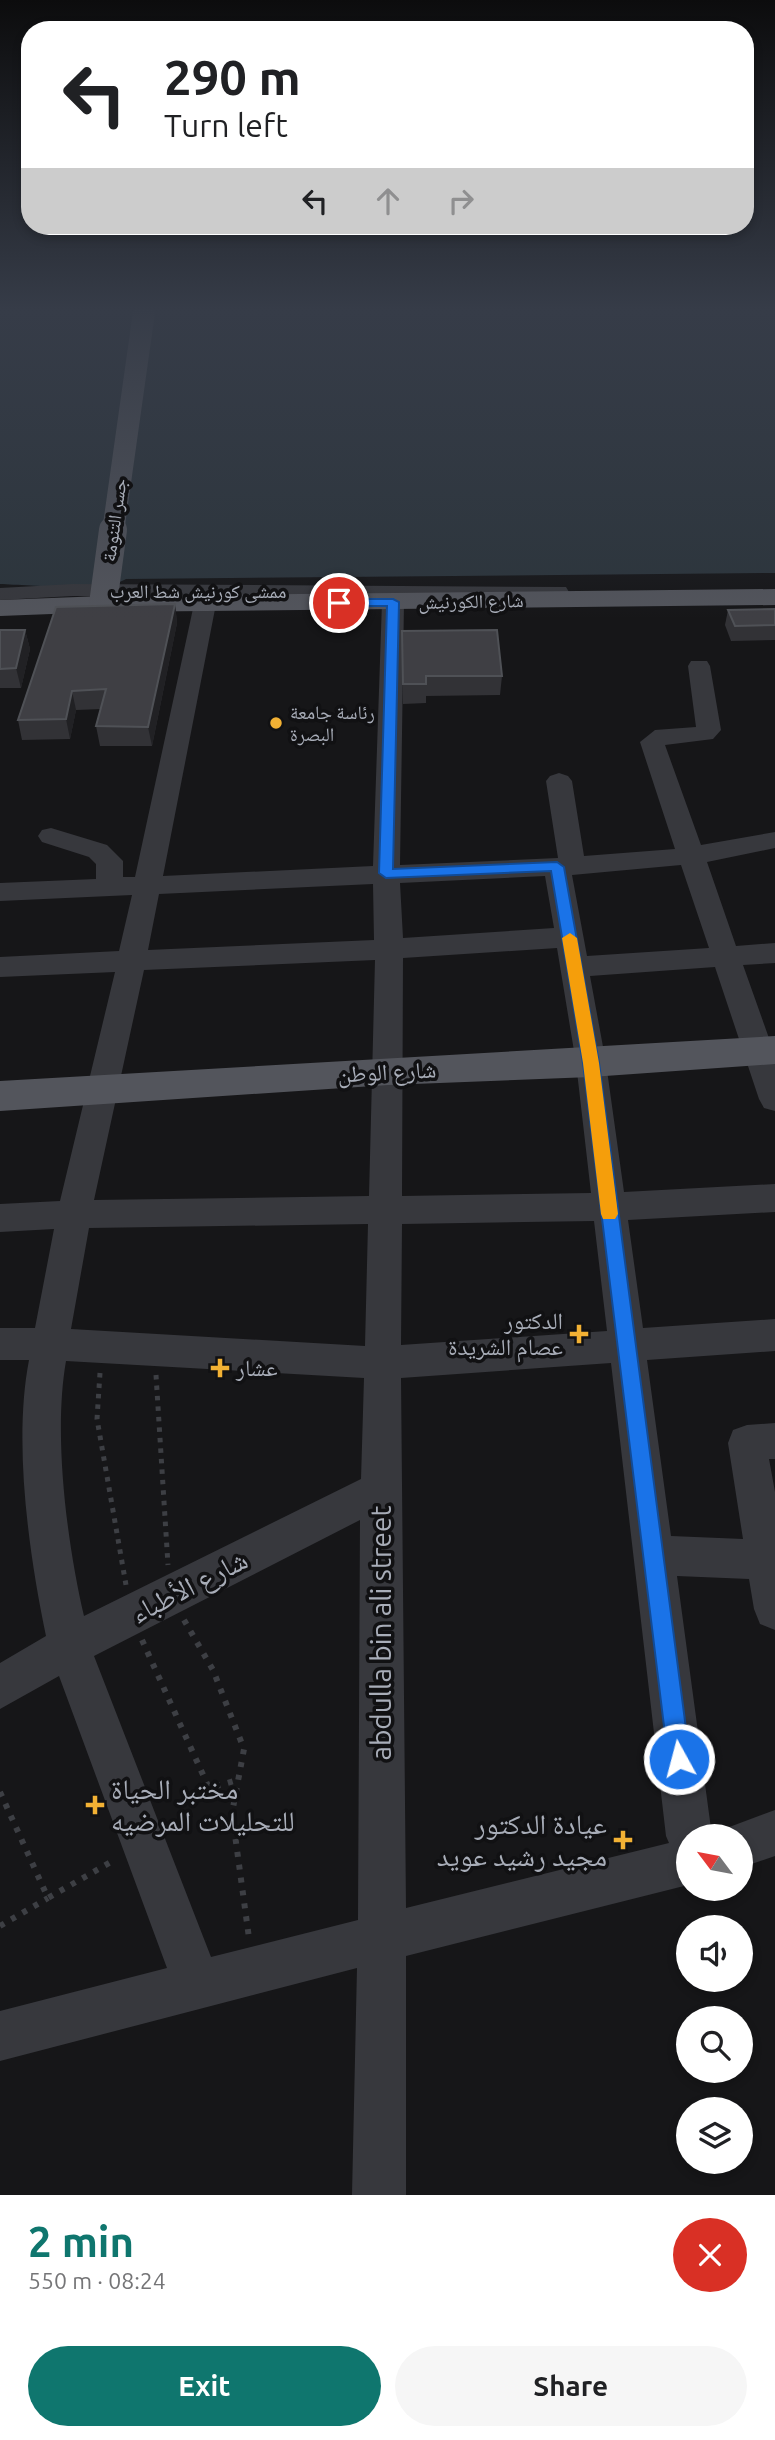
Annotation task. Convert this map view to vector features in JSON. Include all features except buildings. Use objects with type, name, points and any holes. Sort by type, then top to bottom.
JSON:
[{"type":"main road","name":"جسر التنومة","points":[[103,604],[130,414]]},
{"type":"main road","name":"شارع الكورنيش","points":[[0,606],[775,597]]},
{"type":"main road","name":"شارع الوطن","points":[[0,1096],[388,1071],[591,1063],[768,1051]]},
{"type":"street","name":"ممشى كورنيش شط العرب","points":[[0,606],[73,590],[775,592]]},
{"type":"street","name":"abdulla bin ali street","points":[[379,2195],[382,1937],[380,1490],[388,1071],[389,949],[386,873],[393,602]]},
{"type":"street","points":[[197,1984],[69,1646],[52,1567],[45,1483],[42,1390],[74,1214],[132,960],[205,604]]},
{"type":"street","points":[[699,666],[709,730],[704,734],[664,734],[652,742],[727,956],[768,1051],[775,1099]]},
{"type":"street","points":[[559,781],[572,952],[591,1063],[687,1824]]},
{"type":"street","points":[[51,835],[103,854],[110,861],[109,886]]},
{"type":"street","points":[[0,892],[565,866],[690,856],[775,839]]},
{"type":"street","points":[[190,882],[200,867],[320,858]]},
{"type":"street","points":[[0,967],[389,949],[727,956],[775,953]]},
{"type":"street","points":[[0,1218],[74,1214],[608,1207],[775,1198]]},
{"type":"street","points":[[0,1344],[382,1363],[775,1335]]},
{"type":"street","points":[[775,1441],[747,1443],[771,1560],[775,1609]]},
{"type":"street","name":"شارع الأطباء","points":[[0,1688],[69,1646],[380,1490]]},
{"type":"street","points":[[653,1555],[771,1560]]},
{"type":"street","points":[[753,1841],[775,1833]]},
{"type":"street","points":[[0,2036],[382,1937],[676,1865]]},
{"type":"path","points":[[154,1351],[170,1596],[213,1670],[244,1749],[232,1813],[253,1970]]},
{"type":"path","points":[[0,1792],[48,1898]]},
{"type":"path","points":[[0,1926],[144,1843]]},
{"type":"shaded area","points":[[0,414],[775,414],[775,573],[126,579],[85,587],[0,584]]},
{"type":"slow traffic","points":[[570,938],[591,1063],[609,1214]]},
{"type":"place","name":"رئاسة جامعة البصرة","points":[[276,723]]},
{"type":"place","name":"الدكتور عصام الشريدة","points":[[579,1334]]},
{"type":"place","name":"عشار","points":[[220,1368]]},
{"type":"place","name":"مختبر الحياة للتحليلات المرضيه","points":[[95,1805]]},
{"type":"place","name":"عيادة الدكتور مجيد رشيد عويد","points":[[623,1840]]},
{"type":"route","points":[[339,603],[393,602],[386,873],[557,867],[591,1063],[679,1759]]}]
